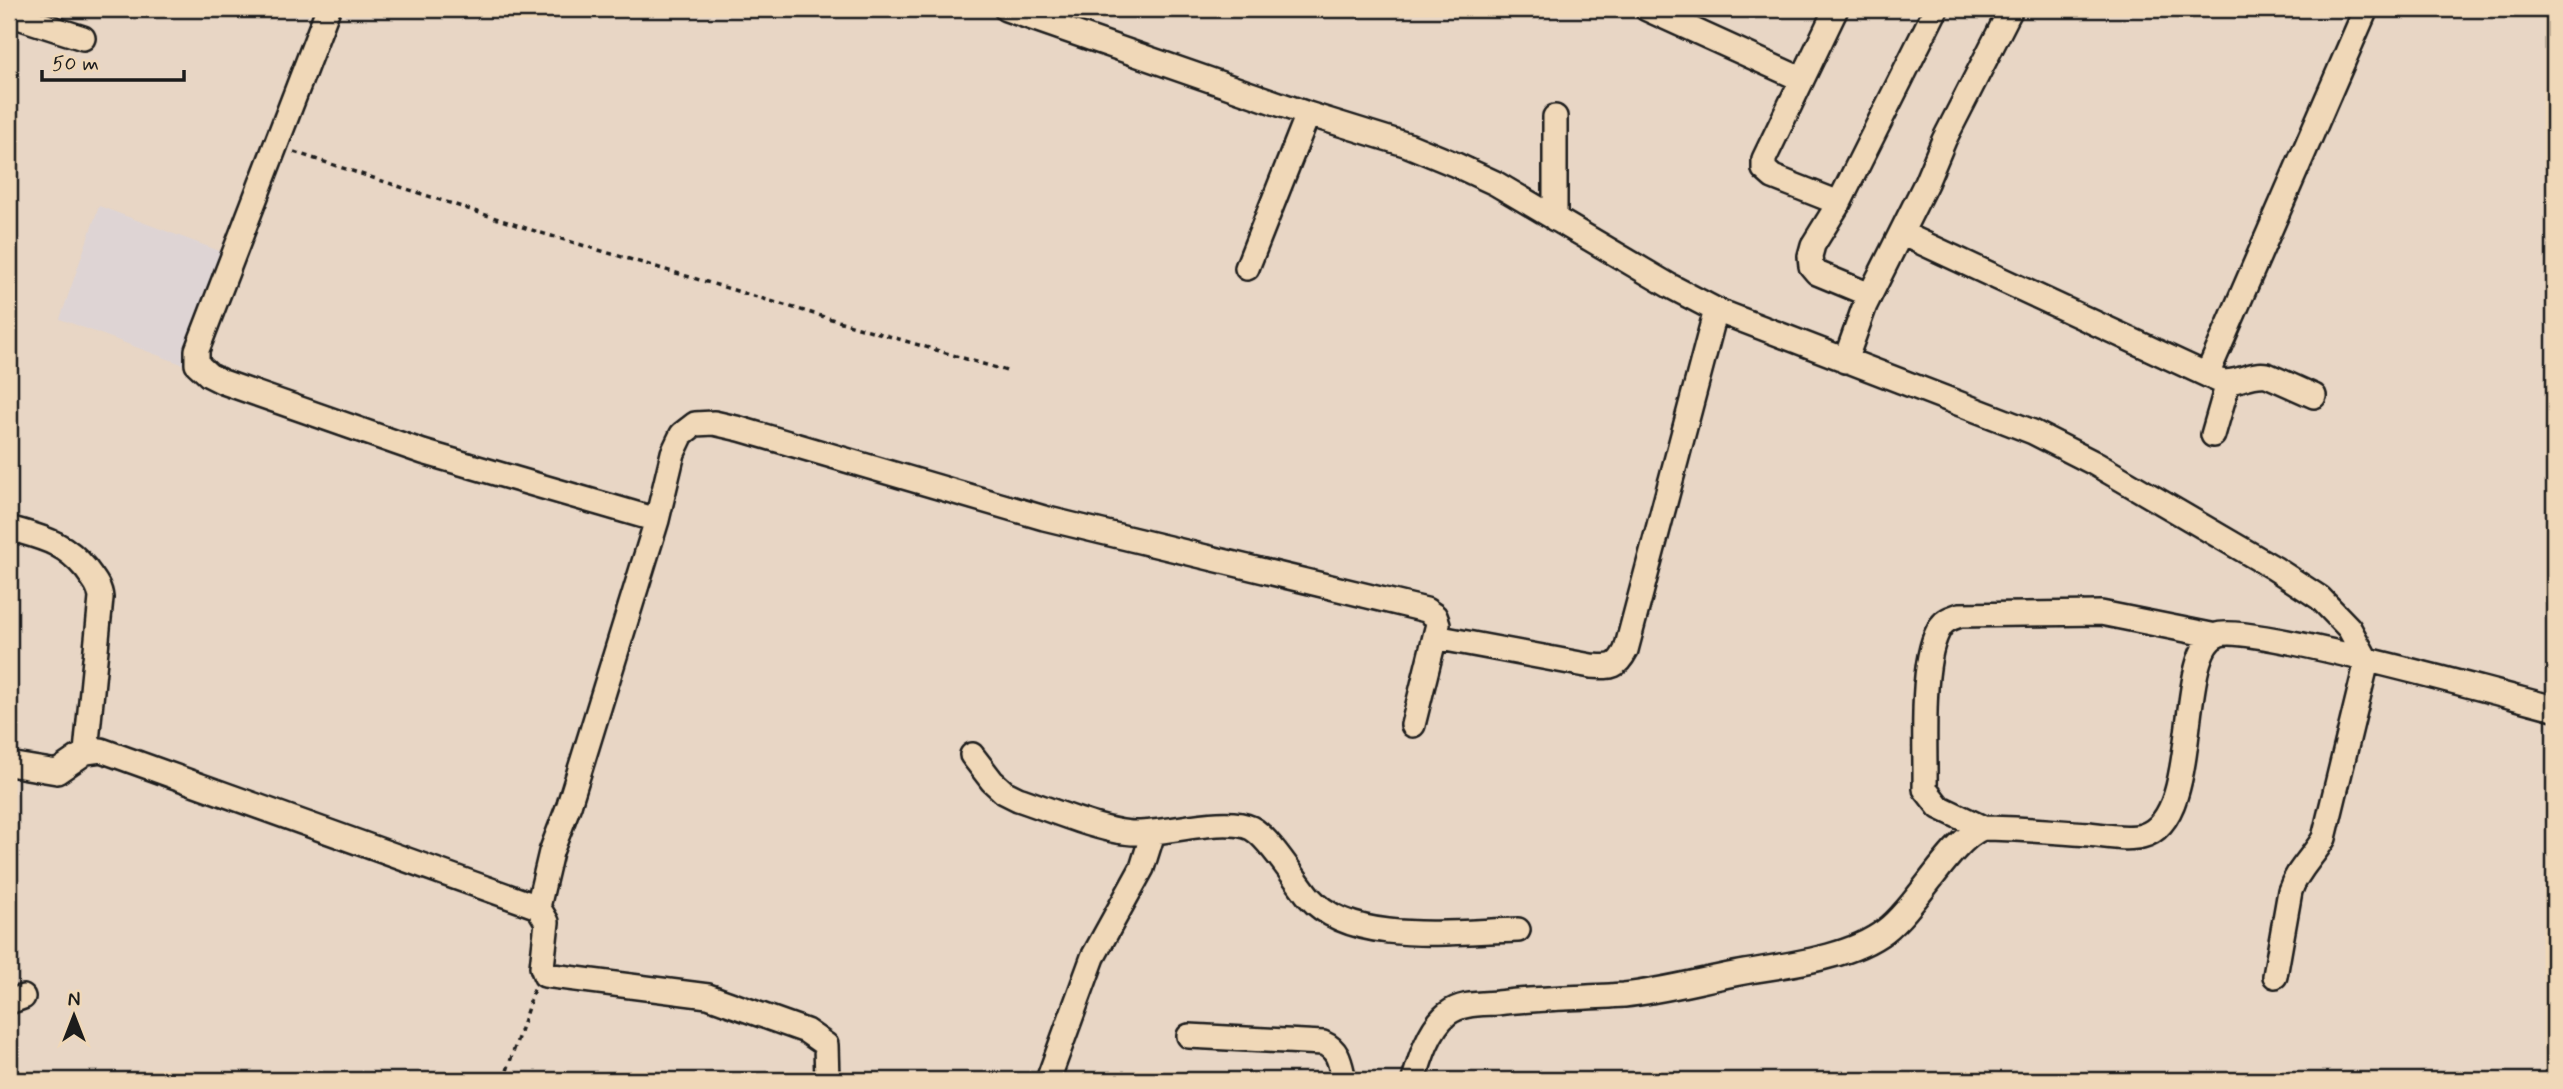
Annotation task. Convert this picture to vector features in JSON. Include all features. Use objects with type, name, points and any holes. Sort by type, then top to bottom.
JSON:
[{"type":"street","points":[[328,9],[197,350],[197,364],[209,375],[223,382],[423,452],[657,520]]},
{"type":"street","points":[[1006,9],[1308,114],[1408,145],[1454,164],[1495,183],[1670,286],[1716,310],[2033,432],[2094,463],[2274,568],[2320,598],[2349,628],[2367,661],[2324,838],[2294,879],[2290,891],[2275,976]]},
{"type":"street","points":[[1647,9],[1801,79]]},
{"type":"street","points":[[1836,9],[1771,141],[1764,159],[1764,169],[1773,177],[1839,203]]},
{"type":"street","points":[[1870,295],[1817,272],[1811,266],[1810,257],[1813,246],[1839,203],[1936,9]]},
{"type":"street","points":[[1845,361],[1870,295],[1944,140],[2011,9]]},
{"type":"street","points":[[2213,435],[2218,379],[2366,9]]},
{"type":"street","points":[[9,14],[83,38]]},
{"type":"street","points":[[1247,268],[1308,114]]},
{"type":"street","points":[[1555,117],[1555,219]]},
{"type":"street","points":[[1901,233],[2218,379],[2267,374],[2314,396]]},
{"type":"street","points":[[1435,637],[1591,666],[1610,667],[1620,662],[1626,650],[1656,544],[1716,310]]},
{"type":"street","points":[[538,907],[551,852],[569,805],[657,520],[673,453],[682,434],[695,424],[714,423],[1044,518],[1426,610],[1435,616],[1438,624],[1413,725]]},
{"type":"street","points":[[9,528],[55,542],[69,551],[100,590],[86,752]]},
{"type":"street","points":[[1983,828],[1939,807],[1925,789],[1927,676],[1931,652],[1941,627],[1948,619],[1960,615],[2101,613],[2216,636],[2228,633],[2249,635],[2367,661],[2554,708]]},
{"type":"street","points":[[1414,1080],[1418,1064],[1435,1029],[1446,1014],[1459,1007],[1508,1001],[1627,994],[1815,958],[1858,947],[1888,929],[1920,896],[1974,831],[1983,828],[2142,836],[2159,826],[2172,807],[2180,782],[2193,689],[2201,658],[2208,643],[2216,636]]},
{"type":"street","points":[[9,764],[57,772],[86,752],[102,750],[538,907],[547,922],[542,967],[545,975],[708,996],[806,1031],[826,1045],[827,1080]]},
{"type":"street","points":[[971,755],[1004,792],[1120,832],[1233,825],[1251,828],[1263,838],[1311,899],[1325,911],[1346,921],[1378,930],[1407,933],[1518,930]]},
{"type":"street","points":[[1048,1080],[1093,957],[1142,868],[1153,832]]},
{"type":"street","points":[[1189,1036],[1323,1042],[1333,1048],[1339,1057],[1344,1080]]},
{"type":"path","points":[[275,146],[538,232],[1010,372]]},
{"type":"path","points":[[504,1080],[542,967]]},
{"type":"shaded area","points":[[99,206],[225,253],[187,366],[60,319]]}]
